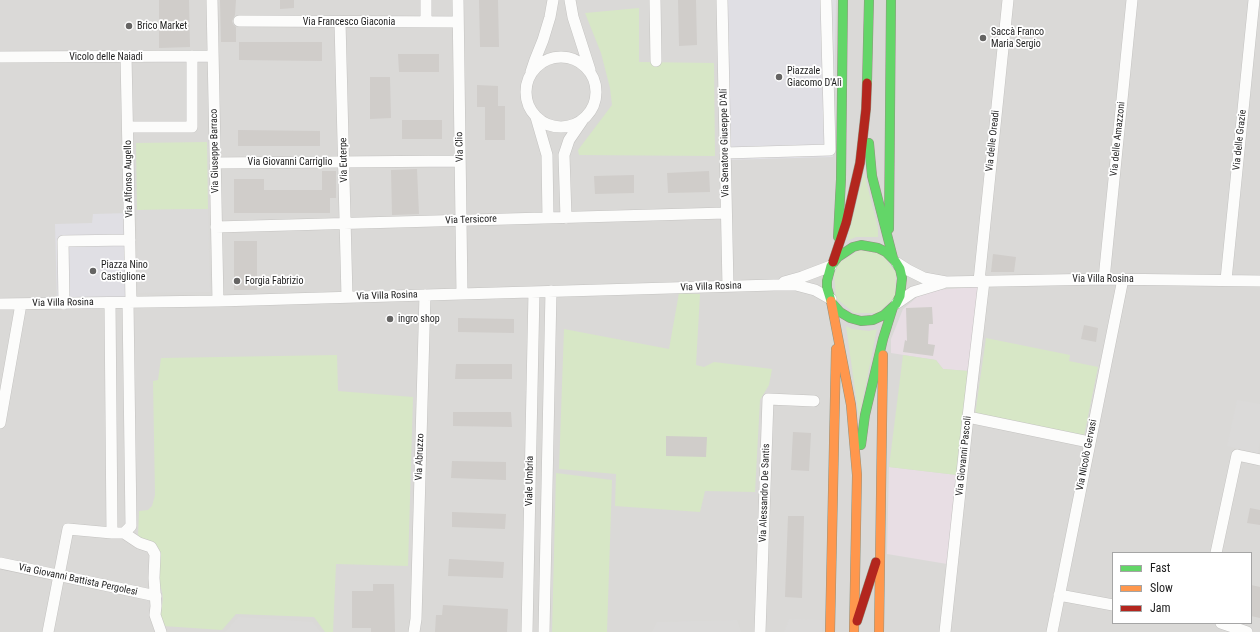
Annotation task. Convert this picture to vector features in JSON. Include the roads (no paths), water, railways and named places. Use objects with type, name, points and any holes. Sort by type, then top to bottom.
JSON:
[{"type":"street","name":"Via Giuseppe Barraco","points":[[212,0],[218,301]]},
{"type":"street","points":[[426,0],[426,22]]},
{"type":"street","name":"Via Clio","points":[[458,0],[462,294]]},
{"type":"street","points":[[548,218],[547,155],[536,117],[526,96],[527,85],[550,17],[552,0]]},
{"type":"street","points":[[566,218],[564,155],[569,140],[582,120],[590,112],[595,102],[596,91],[594,80],[577,30],[570,0]]},
{"type":"street","points":[[656,0],[656,61]]},
{"type":"street","name":"Via Senatore Giuseppe D'Alí","points":[[722,0],[728,286]]},
{"type":"street","points":[[725,153],[830,150],[826,0]]},
{"type":"street","points":[[837,253],[841,179],[843,0]]},
{"type":"street","points":[[854,632],[857,475],[851,405],[836,324],[827,288],[827,281],[837,253],[856,185],[860,163],[866,109],[869,0]]},
{"type":"street","points":[[889,242],[891,0]]},
{"type":"street","name":"Via delle Oreadi","points":[[982,281],[1008,0]]},
{"type":"street","name":"Via delle Amazzoni","points":[[1104,279],[1132,0]]},
{"type":"street","name":"Via delle Grazie","points":[[1226,280],[1254,0]]},
{"type":"street","name":"Via Francesco Giaconia","points":[[239,21],[458,22]]},
{"type":"street","name":"Via Euterpe","points":[[340,22],[347,297]]},
{"type":"street","name":"Via Alfonso Augello","points":[[124,533],[132,526],[130,240],[126,56]]},
{"type":"street","points":[[128,127],[192,127],[192,56]]},
{"type":"street","name":"Vicolo delle Naiadi","points":[[0,57],[213,56]]},
{"type":"street","points":[[531,75],[538,66],[547,60],[564,57],[580,62],[588,70],[594,80]]},
{"type":"street","points":[[866,109],[872,176],[894,260]]},
{"type":"street","points":[[536,117],[546,124],[558,127],[571,126],[582,120]]},
{"type":"street","name":"Via Giovanni Carriglio","points":[[215,163],[460,161]]},
{"type":"street","name":"Via Tersicore","points":[[216,227],[726,213]]},
{"type":"street","points":[[64,304],[63,241],[130,240]]},
{"type":"street","points":[[832,265],[844,251],[861,245],[870,246],[886,252],[900,269],[902,278],[900,296],[884,339],[865,415],[857,475]]},
{"type":"street","name":"Via Villa Rosina","points":[[894,260],[908,270],[924,278],[946,282],[1104,279],[1260,281]]},
{"type":"street","name":"Via Villa Rosina","points":[[774,285],[802,277],[832,265]]},
{"type":"street","name":"Via Nicolò Gervasi","points":[[1052,632],[1123,279]]},
{"type":"street","name":"Via Giovanni Pascoli","points":[[945,632],[982,281]]},
{"type":"street","name":"Via Villa Rosina","points":[[895,306],[913,292],[946,282]]},
{"type":"street","name":"Via Villa Rosina","points":[[0,304],[218,301],[774,285],[796,285],[815,290],[831,301]]},
{"type":"street","name":"Viale Umbria","points":[[527,632],[534,292]]},
{"type":"street","name":"Viale Umbria","points":[[544,632],[551,292]]},
{"type":"street","name":"Via Abruzzo","points":[[417,632],[416,619],[425,295]]},
{"type":"street","points":[[831,301],[840,312],[850,318],[862,321],[873,320],[884,315],[895,306]]},
{"type":"street","points":[[110,303],[112,533]]},
{"type":"street","points":[[0,423],[22,304]]},
{"type":"street","points":[[830,632],[836,324]]},
{"type":"street","points":[[533,330],[550,330]]},
{"type":"street","points":[[879,632],[884,339]]},
{"type":"street","name":"Via Alessandro De Santis","points":[[760,632],[768,399],[814,401]]},
{"type":"street","points":[[968,417],[1089,442]]},
{"type":"street","points":[[531,427],[548,427]]},
{"type":"street","points":[[1216,552],[1237,455],[1260,460]]},
{"type":"street","points":[[48,632],[68,528],[124,533],[139,543],[151,547],[155,554],[155,616],[161,632]]},
{"type":"street","points":[[529,536],[546,536]]},
{"type":"street","points":[[854,632],[881,545]]},
{"type":"street","name":"Via Giovanni Battista Pergolesi","points":[[0,564],[156,596]]},
{"type":"street","points":[[1059,595],[1112,605]]},
{"type":"street","name":"Via Abruzzo","points":[[414,632],[416,619]]},
{"type":"street","points":[[1223,624],[1235,630],[1247,632]]},
{"type":"place","name":"Brico Market","points":[[129,26]]},
{"type":"place","name":"Saccà Franco Maria Sergio","points":[[983,38]]},
{"type":"place","name":"Piazzale Giacomo D'Alì","points":[[779,77]]},
{"type":"place","name":"Piazza Nino Castiglione","points":[[93,271]]},
{"type":"place","name":"Forgia Fabrizio","points":[[237,281]]},
{"type":"place","name":"ingro shop","points":[[390,319]]}]
